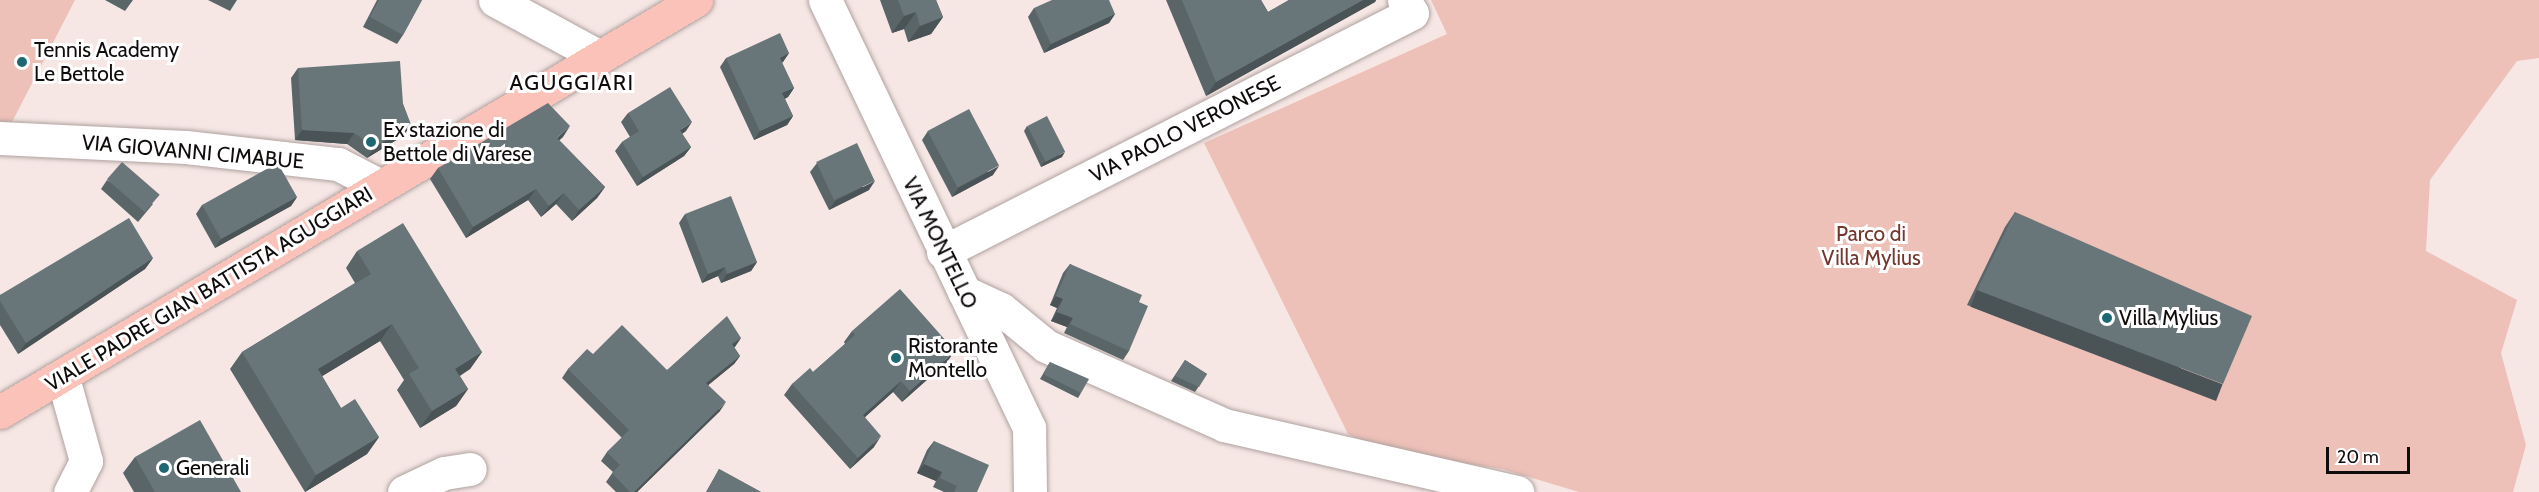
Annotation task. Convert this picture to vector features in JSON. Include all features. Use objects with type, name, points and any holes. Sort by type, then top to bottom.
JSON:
[{"type":"main road","name":"VIALE PADRE GIAN BATTISTA AGUGGIARI","points":[[0,412],[63,378],[381,186],[696,0]]},
{"type":"street","points":[[495,0],[600,57]]},
{"type":"street","name":"VIA MONTELLO","points":[[825,0],[943,252],[1029,428],[1030,492]]},
{"type":"street","name":"VIA PAOLO VERONESE","points":[[943,252],[1412,13],[1404,0]]},
{"type":"street","name":"VIA GIOVANNI CIMABUE","points":[[0,138],[186,147],[338,164],[381,186]]},
{"type":"street","points":[[964,292],[1001,309],[1046,346],[1224,425],[1517,492]]},
{"type":"street","points":[[63,378],[86,461],[70,492]]},
{"type":"street","points":[[404,492],[444,472],[470,469]]},
{"type":"green space","name":"Tennis Academy Le Bettole","points":[[0,0],[75,0],[11,124],[0,123]]},
{"type":"green space","name":"Parco di Villa Mylius","points":[[1431,0],[2539,0],[2539,58],[2517,61],[2430,180],[2426,251],[2517,300],[2501,353],[2526,445],[2513,492],[1579,492],[1502,469],[1388,452],[1348,434],[1204,143],[1447,34]]},
{"type":"building","points":[[379,0],[422,0],[403,35],[370,17]]},
{"type":"building","points":[[898,0],[936,0],[943,17],[920,26],[916,12],[904,16]]},
{"type":"building","points":[[1052,0],[1109,0],[1115,14],[1051,44],[1034,8]]},
{"type":"building","points":[[1182,0],[1261,0],[1268,12],[1289,0],[1363,0],[1216,82]]},
{"type":"building","points":[[780,33],[789,53],[780,58],[794,88],[782,93],[793,116],[760,131],[726,58]]},
{"type":"building","points":[[400,61],[403,104],[411,125],[375,147],[354,133],[302,130],[298,68]]},
{"type":"building","points":[[670,87],[692,122],[680,130],[691,147],[643,177],[622,142],[639,131],[628,113]]},
{"type":"building","points":[[548,103],[570,126],[557,138],[605,187],[579,210],[564,193],[549,206],[536,189],[473,227],[438,168]]},
{"type":"building","points":[[969,109],[999,166],[958,188],[928,131]]},
{"type":"building","points":[[1047,116],[1065,152],[1046,162],[1027,126]]},
{"type":"building","points":[[857,143],[875,181],[834,200],[816,162]]},
{"type":"building","points":[[122,162],[160,195],[145,212],[107,179]]},
{"type":"building","points":[[272,166],[280,167],[297,197],[221,239],[202,205]]},
{"type":"building","points":[[731,196],[757,262],[727,274],[725,267],[708,274],[685,214]]},
{"type":"building","name":"Villa Mylius","points":[[2015,212],[2252,316],[2223,384],[1977,290]]},
{"type":"building","points":[[129,218],[153,258],[26,343],[0,301],[0,295]]},
{"type":"building","points":[[403,223],[482,352],[455,369],[468,389],[432,411],[409,374],[419,368],[392,324],[318,369],[341,408],[355,399],[379,437],[316,475],[242,352],[371,274],[357,251]]},
{"type":"building","points":[[1070,264],[1142,295],[1139,302],[1148,306],[1129,351],[1070,324],[1073,318],[1057,312],[1063,299],[1056,296]]},
{"type":"building","points":[[900,289],[955,351],[910,391],[901,381],[863,415],[881,436],[858,458],[792,384],[810,368],[813,372],[855,335],[852,331]]},
{"type":"building","points":[[727,316],[741,338],[732,344],[740,356],[706,383],[726,402],[634,492],[630,492],[612,473],[620,465],[607,452],[629,430],[568,369],[587,349],[593,354],[622,325],[667,370]]},
{"type":"building","points":[[1185,360],[1207,374],[1199,387],[1175,376]]},
{"type":"building","points":[[1050,362],[1089,379],[1081,393],[1043,374]]},
{"type":"building","points":[[200,420],[241,492],[155,492],[135,457]]},
{"type":"building","points":[[934,441],[989,465],[977,492],[954,492],[957,486],[940,478],[942,472],[924,464]]},
{"type":"building","points":[[719,469],[761,492],[707,492]]},
{"type":"place","name":"Tennis Academy Le Bettole","points":[[22,62]]},
{"type":"place","name":"Ex stazione di Bettole di Varese","points":[[371,142]]},
{"type":"place","name":"Villa Mylius","points":[[2107,318]]},
{"type":"place","name":"Ristorante Montello","points":[[896,358]]},
{"type":"place","name":"Generali","points":[[164,468]]},
{"type":"district","name":"AGUGGIARI","points":[[572,83]]}]
